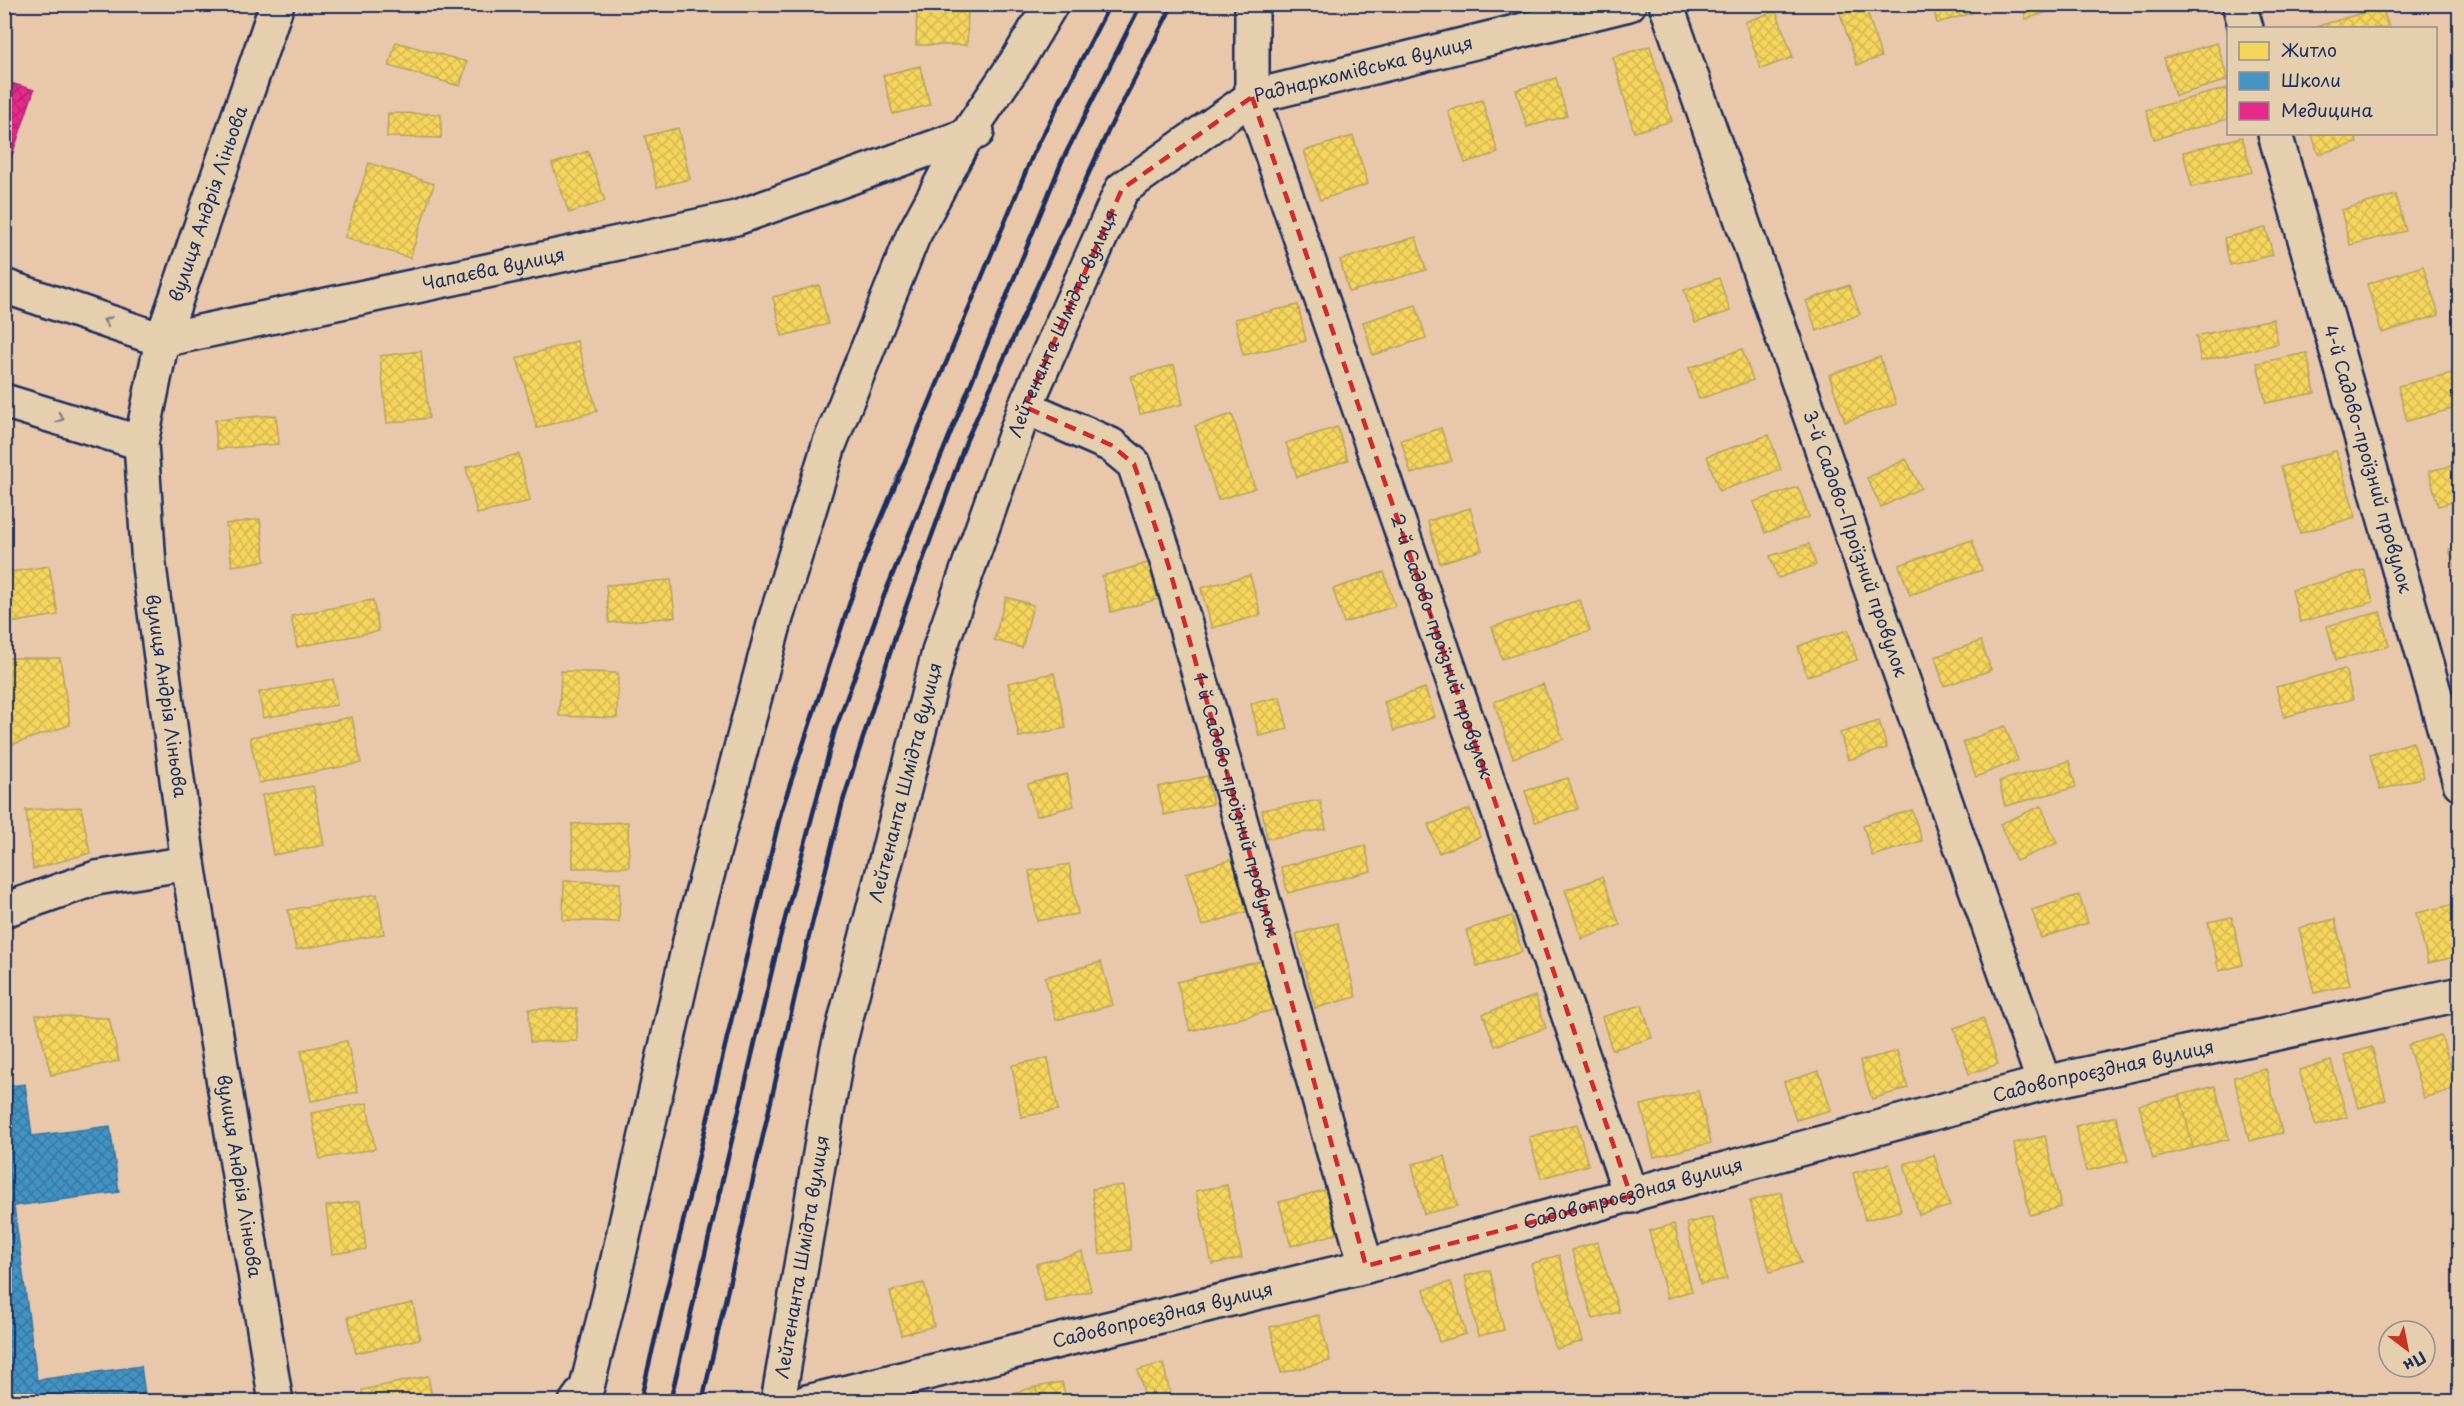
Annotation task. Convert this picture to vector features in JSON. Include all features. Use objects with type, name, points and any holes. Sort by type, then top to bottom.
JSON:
[{"type":"street","name":"вулиця Андрія Ліньова","points":[[276,1401],[188,863],[149,566],[141,443],[162,340],[277,4]]},
{"type":"street","points":[[576,1401],[587,1387],[609,1300],[693,928],[775,621],[829,445],[913,236],[1051,4]]},
{"type":"street","name":"2-й Садово-проїзний провулок","points":[[1252,4],[1252,97],[1631,1196]]},
{"type":"street","name":"Раднаркомівська вулиця","points":[[1122,189],[1252,97],[1629,4]]},
{"type":"street","name":"3-й Садово-Проїзний провулок","points":[[1666,4],[2044,1083]]},
{"type":"street","points":[[2239,4],[2246,27]]},
{"type":"street","name":"Чапаєва вулиця","points":[[162,340],[736,218],[973,133]]},
{"type":"street","name":"4-й Садово-проїзний провулок","points":[[2276,135],[2460,783]]},
{"type":"street","name":"Лейтенанта Шмідта вулиця","points":[[778,1401],[840,1041],[940,648],[1025,407],[1122,189]]},
{"type":"street","points":[[4,286],[162,340]]},
{"type":"street","points":[[4,401],[141,443]]},
{"type":"street","name":"1-й Садово-проїзний провулок","points":[[1025,407],[1111,445],[1134,464],[1168,564],[1366,1266]]},
{"type":"street","points":[[4,910],[96,878],[188,863]]},
{"type":"street","name":"Садовопроєздная вулиця","points":[[807,1401],[1366,1266],[2044,1083],[2460,994]]},
{"type":"highlighted area","points":[[1252,97],[1631,1196],[1366,1266],[1168,564],[1134,464],[1111,445],[1025,407],[1122,189]]},
{"type":"building: Житло","points":[[917,4],[968,4],[967,45],[916,45]]},
{"type":"building: Житло","points":[[1837,4],[1865,4],[1881,57],[1857,65]]},
{"type":"building: Житло","points":[[1932,4],[1970,4],[1972,13],[1937,23]]},
{"type":"building: Житло","points":[[2022,4],[2064,4],[2065,6],[2026,19]]},
{"type":"building: Житло","points":[[2382,7],[2389,27],[2315,27]]},
{"type":"building: Житло","points":[[1776,11],[1793,57],[1761,69],[1745,22]]},
{"type":"building: Житло","points":[[396,42],[467,62],[460,86],[389,66]]},
{"type":"building: Житло","points":[[2217,43],[2227,80],[2175,96],[2164,58]]},
{"type":"building: Житло","points":[[1650,46],[1672,121],[1634,132],[1613,57]]},
{"type":"building: Житло","points":[[920,66],[930,105],[893,114],[883,75]]},
{"type":"building: Житло","points":[[1556,78],[1567,116],[1527,127],[1516,90]]},
{"type":"building: Житло","points":[[2227,88],[2227,119],[2154,139],[2146,110]]},
{"type":"building: Житло","points":[[1482,100],[1498,153],[1465,163],[1448,111]]},
{"type":"building: Житло","points":[[388,113],[441,114],[441,138],[387,137]]},
{"type":"building: Житло","points":[[678,128],[690,179],[657,187],[645,136]]},
{"type":"building: Житло","points":[[2312,135],[2355,135],[2357,143],[2318,154]]},
{"type":"building: Житло","points":[[1353,136],[1368,184],[1320,200],[1304,151]]},
{"type":"building: Житло","points":[[2242,137],[2252,172],[2192,187],[2183,152]]},
{"type":"building: Житло","points":[[588,151],[605,201],[569,213],[552,164]]},
{"type":"building: Житло","points":[[369,163],[434,184],[410,258],[345,237]]},
{"type":"building: Житло","points":[[2396,195],[2406,231],[2350,245],[2341,210]]},
{"type":"building: Житло","points":[[2266,228],[2273,255],[2230,265],[2224,238]]},
{"type":"building: Житло","points":[[1416,237],[1426,270],[1349,292],[1340,260]]},
{"type":"building: Житло","points":[[2423,266],[2439,315],[2382,333],[2367,284]]},
{"type":"building: Житло","points":[[1719,278],[1730,311],[1695,323],[1684,290]]},
{"type":"building: Житло","points":[[819,285],[828,324],[782,336],[773,297]]},
{"type":"building: Житло","points":[[1849,285],[1860,314],[1817,331],[1806,301]]},
{"type":"building: Житло","points":[[1298,305],[1306,341],[1243,355],[1235,319]]},
{"type":"building: Житло","points":[[1416,305],[1426,338],[1373,355],[1363,322]]},
{"type":"building: Житло","points":[[2273,319],[2278,344],[2201,361],[2196,336]]},
{"type":"building: Житло","points":[[577,341],[597,411],[537,428],[517,358]]},
{"type":"building: Житло","points":[[1742,349],[1753,380],[1699,399],[1689,368]]},
{"type":"building: Житло","points":[[421,351],[429,418],[387,423],[380,356]]},
{"type":"building: Житло","points":[[2307,353],[2315,393],[2266,403],[2257,363]]},
{"type":"building: Житло","points":[[1880,357],[1896,404],[1845,422],[1829,375]]},
{"type":"building: Житло","points":[[1174,365],[1183,404],[1140,414],[1131,376]]},
{"type":"building: Житло","points":[[2460,371],[2460,407],[2407,421],[2398,386]]},
{"type":"building: Житло","points":[[1232,414],[1255,488],[1218,500],[1195,426]]},
{"type":"building: Житло","points":[[276,415],[279,444],[217,449],[215,420]]},
{"type":"building: Житло","points":[[1337,427],[1348,460],[1297,477],[1286,443]]},
{"type":"building: Житло","points":[[1441,428],[1452,461],[1411,474],[1401,440]]},
{"type":"building: Житло","points":[[1769,435],[1781,470],[1719,491],[1707,456]]},
{"type":"building: Житло","points":[[2336,451],[2356,517],[2300,533],[2281,467]]},
{"type":"building: Житло","points":[[519,454],[530,501],[477,514],[466,467]]},
{"type":"building: Житло","points":[[1906,459],[1921,488],[1881,507],[1867,478]]},
{"type":"building: Житло","points":[[2460,464],[2460,500],[2438,506],[2429,471]]},
{"type":"building: Житло","points":[[1798,487],[1809,517],[1765,533],[1754,502]]},
{"type":"building: Житло","points":[[1470,508],[1482,550],[1440,563],[1428,521]]},
{"type":"building: Житло","points":[[260,519],[265,561],[232,566],[226,524]]},
{"type":"building: Житло","points":[[1972,540],[1982,570],[1910,595],[1899,565]]},
{"type":"building: Житло","points":[[1809,544],[1816,565],[1778,578],[1770,556]]},
{"type":"building: Житло","points":[[2460,546],[2460,579],[2449,550]]},
{"type":"building: Житло","points":[[1148,563],[1158,599],[1111,612],[1102,576]]},
{"type":"building: Житло","points":[[49,566],[58,615],[4,624],[4,573]]},
{"type":"building: Житло","points":[[2364,570],[2373,602],[2300,622],[2292,590]]},
{"type":"building: Житло","points":[[1384,572],[1395,606],[1344,623],[1333,589]]},
{"type":"building: Житло","points":[[1250,575],[1261,615],[1212,628],[1201,588]]},
{"type":"building: Житло","points":[[671,580],[675,617],[609,623],[606,585]]},
{"type":"building: Житло","points":[[1006,597],[1033,605],[1022,648],[994,640]]},
{"type":"building: Житло","points":[[373,600],[379,631],[297,647],[291,616]]},
{"type":"building: Житло","points":[[1580,600],[1590,631],[1502,659],[1492,627]]},
{"type":"building: Житло","points":[[2380,612],[2389,646],[2336,660],[2327,626]]},
{"type":"building: Житло","points":[[1848,630],[1857,660],[1807,676],[1798,646]]},
{"type":"building: Житло","points":[[1981,641],[1991,670],[1944,686],[1935,657]]},
{"type":"building: Житло","points":[[8,658],[60,658],[70,725],[11,745]]},
{"type":"building: Житло","points":[[2345,669],[2353,699],[2284,717],[2276,687]]},
{"type":"building: Житло","points":[[561,671],[618,673],[617,718],[559,716]]},
{"type":"building: Житло","points":[[1054,673],[1066,728],[1019,737],[1008,683]]},
{"type":"building: Житло","points":[[333,679],[337,705],[263,718],[259,692]]},
{"type":"building: Житло","points":[[1543,684],[1563,739],[1513,758],[1494,702]]},
{"type":"building: Житло","points":[[1425,688],[1435,717],[1394,731],[1384,702]]},
{"type":"building: Житло","points":[[1280,697],[1288,729],[1259,736],[1251,704]]},
{"type":"building: Житло","points":[[352,717],[361,763],[259,783],[250,737]]},
{"type":"building: Житло","points":[[1879,721],[1887,748],[1848,760],[1840,733]]},
{"type":"building: Житло","points":[[2005,726],[2018,760],[1976,777],[1963,742]]},
{"type":"building: Житло","points":[[2413,742],[2424,777],[2380,790],[2370,755]]},
{"type":"building: Житло","points":[[2069,761],[2076,787],[2005,806],[1999,781]]},
{"type":"building: Житло","points":[[1067,774],[1074,806],[1036,816],[1028,784]]},
{"type":"building: Житло","points":[[1207,776],[1213,804],[1164,815],[1158,787]]},
{"type":"building: Житло","points":[[1568,778],[1578,809],[1535,822],[1525,791]]},
{"type":"building: Житло","points":[[313,786],[324,845],[273,855],[262,795]]},
{"type":"building: Житло","points":[[1320,800],[1326,829],[1267,839],[1262,810]]},
{"type":"building: Житло","points":[[2041,806],[2057,843],[2016,861],[2000,824]]},
{"type":"building: Житло","points":[[81,807],[90,853],[33,869],[26,810]]},
{"type":"building: Житло","points":[[1470,809],[1480,837],[1439,853],[1428,825]]},
{"type":"building: Житло","points":[[1912,810],[1922,841],[1872,856],[1863,825]]},
{"type":"building: Житло","points":[[628,822],[629,867],[573,868],[572,824]]},
{"type":"building: Житло","points":[[1365,845],[1371,871],[1288,893],[1281,867]]},
{"type":"building: Житло","points":[[1233,859],[1248,911],[1202,926],[1186,873]]},
{"type":"building: Житло","points":[[1069,864],[1078,914],[1037,921],[1029,871]]},
{"type":"building: Житло","points":[[1602,877],[1620,925],[1582,939],[1565,890]]},
{"type":"building: Житло","points":[[564,881],[620,883],[619,922],[563,920]]},
{"type":"building: Житло","points":[[377,894],[384,934],[296,950],[288,910]]},
{"type":"building: Житло","points":[[2079,895],[2088,923],[2041,938],[2032,910]]},
{"type":"building: Житло","points":[[2460,903],[2460,956],[2428,963],[2416,913]]},
{"type":"building: Житло","points":[[1512,916],[1522,952],[1477,966],[1466,930]]},
{"type":"building: Житло","points":[[2232,917],[2243,965],[2219,971],[2208,922]]},
{"type":"building: Житло","points":[[2335,919],[2350,985],[2314,993],[2299,928]]},
{"type":"building: Житло","points":[[1337,923],[1356,997],[1315,1008],[1296,934]]},
{"type":"building: Житло","points":[[1265,960],[1277,1009],[1190,1031],[1177,982]]},
{"type":"building: Житло","points":[[1101,962],[1113,1005],[1056,1020],[1045,977]]},
{"type":"building: Житло","points":[[1535,996],[1546,1028],[1495,1046],[1483,1014]]},
{"type":"building: Житло","points":[[1642,1005],[1652,1038],[1612,1050],[1602,1017]]},
{"type":"building: Житло","points":[[577,1008],[577,1041],[530,1042],[529,1009]]},
{"type":"building: Житло","points":[[36,1015],[109,1018],[119,1061],[51,1075]]},
{"type":"building: Житло","points":[[1983,1018],[1998,1064],[1969,1074],[1954,1028]]},
{"type":"building: Житло","points":[[2441,1035],[2457,1088],[2424,1098],[2408,1045]]},
{"type":"building: Житло","points":[[347,1041],[358,1092],[311,1101],[301,1050]]},
{"type":"building: Житло","points":[[2372,1047],[2386,1100],[2359,1108],[2344,1055]]},
{"type":"building: Житло","points":[[1897,1051],[1908,1088],[1872,1099],[1860,1061]]},
{"type":"building: Житло","points":[[1048,1058],[1058,1110],[1021,1117],[1012,1065]]},
{"type":"building: Житло","points":[[2331,1061],[2347,1117],[2316,1126],[2299,1070]]},
{"type":"building: Житло","points":[[2266,1069],[2282,1133],[2249,1141],[2234,1077]]},
{"type":"building: Житло","points":[[1819,1071],[1831,1110],[1796,1120],[1784,1082]]},
{"type":"building: Житло","points":[[2215,1086],[2229,1139],[2193,1148],[2180,1095]]},
{"type":"building: Житло","points":[[1698,1091],[1711,1143],[1654,1157],[1641,1105]]},
{"type":"building: Житло","points":[[2180,1095],[2193,1148],[2153,1159],[2139,1105]]},
{"type":"building: Житло","points":[[367,1103],[375,1149],[320,1159],[311,1113]]},
{"type":"building: Житло","points":[[2116,1116],[2128,1161],[2086,1171],[2075,1126]]},
{"type":"building: Житло","points":[[1577,1124],[1588,1165],[1541,1178],[1529,1137]]},
{"type":"building: Житло","points":[[2045,1136],[2061,1207],[2030,1215],[2014,1143]]},
{"type":"building: Житло","points":[[1934,1155],[1950,1206],[1919,1215],[1904,1164]]},
{"type":"building: Житло","points":[[1445,1156],[1457,1206],[1424,1214],[1412,1164]]},
{"type":"building: Житло","points":[[1889,1164],[1901,1211],[1865,1220],[1853,1173]]},
{"type":"building: Житло","points":[[1123,1185],[1131,1250],[1100,1254],[1092,1189]]},
{"type":"building: Житло","points":[[1227,1185],[1242,1258],[1212,1264],[1196,1191]]},
{"type":"building: Житло","points":[[1328,1189],[1340,1233],[1291,1246],[1279,1202]]},
{"type":"building: Житло","points":[[1781,1192],[1801,1263],[1770,1272],[1750,1201]]},
{"type":"building: Житло","points":[[360,1201],[366,1249],[332,1254],[326,1206]]},
{"type":"building: Житло","points":[[1713,1217],[1727,1279],[1700,1284],[1687,1223]]},
{"type":"building: Житло","points":[[1674,1224],[1692,1291],[1667,1298],[1649,1231]]},
{"type":"building: Житло","points":[[1597,1242],[1619,1312],[1593,1319],[1572,1250]]},
{"type":"building: Житло","points":[[1082,1252],[1091,1291],[1045,1302],[1036,1264]]},
{"type":"building: Житло","points":[[1559,1255],[1583,1341],[1556,1349],[1531,1264]]},
{"type":"building: Житло","points":[[1490,1270],[1504,1330],[1478,1336],[1465,1276]]},
{"type":"building: Житло","points":[[1451,1282],[1466,1334],[1439,1342],[1424,1289]]},
{"type":"building: Житло","points":[[924,1283],[934,1326],[901,1335],[890,1291]]},
{"type":"building: Житло","points":[[413,1303],[420,1339],[356,1353],[348,1317]]},
{"type":"building: Житло","points":[[1319,1315],[1330,1361],[1281,1373],[1270,1327]]},
{"type":"building: Житло","points":[[1163,1363],[1172,1402],[1146,1402],[1138,1370]]},
{"type":"building: Житло","points":[[428,1376],[433,1402],[364,1402],[362,1390]]},
{"type":"building: Житло","points":[[1062,1382],[1067,1402],[1039,1402],[1036,1387]]},
{"type":"building: Житло","points":[[1036,1387],[1039,1402],[1011,1402],[1009,1394]]},
{"type":"building: Школи","points":[[25,1084],[32,1136],[110,1126],[119,1192],[14,1206],[37,1380],[141,1366],[146,1402],[4,1402],[4,1087]]},
{"type":"building: Медицина","points":[[4,81],[34,90],[5,176],[4,176]]},
{"type":"railway","points":[[640,1402],[781,812],[863,562],[1034,152],[1110,4]]},
{"type":"railway","points":[[670,1402],[778,945],[835,730],[885,593],[1062,161],[1141,4]]},
{"type":"railway","points":[[702,1402],[806,948],[843,801],[896,634],[967,439],[1109,129],[1173,4]]}]
